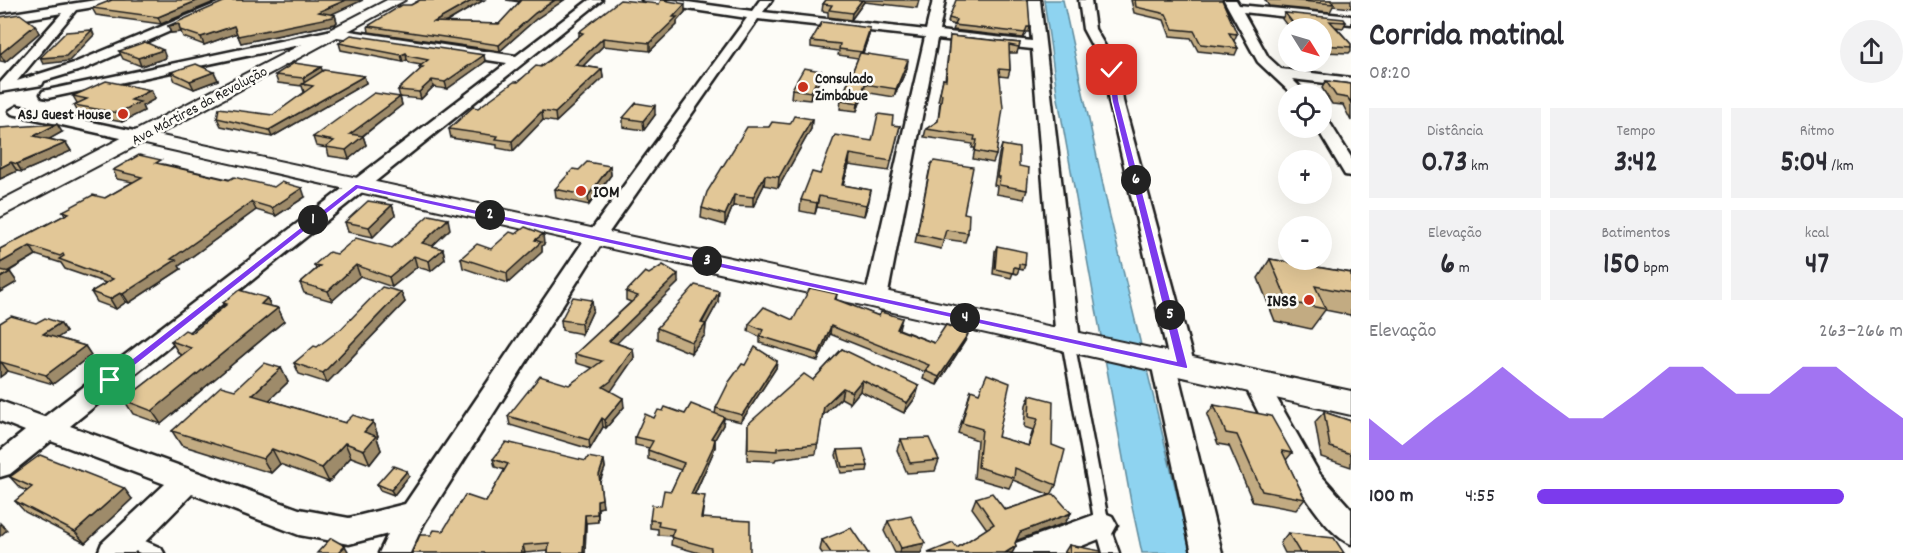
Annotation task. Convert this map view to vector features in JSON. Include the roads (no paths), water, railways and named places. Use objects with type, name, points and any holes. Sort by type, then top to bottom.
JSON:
[{"type":"street","points":[[0,19],[118,0]]},
{"type":"street","points":[[2,87],[79,66],[235,0]]},
{"type":"street","name":"Ava Mártires da Revolução","points":[[0,210],[398,0]]},
{"type":"street","points":[[0,466],[516,60],[596,0]]},
{"type":"street","points":[[648,0],[754,15],[1039,46]]},
{"type":"street","points":[[394,553],[414,514],[596,237],[766,0]]},
{"type":"street","points":[[876,298],[939,0]]},
{"type":"street","points":[[1034,0],[1075,343]]},
{"type":"street","points":[[1085,0],[1089,29],[1112,70],[1165,363],[1207,553]]},
{"type":"street","points":[[1213,0],[1351,20]]},
{"type":"street","points":[[0,9],[21,3]]},
{"type":"street","points":[[1232,3],[1244,28],[1274,72],[1288,84]]},
{"type":"street","points":[[2,87],[72,8]]},
{"type":"street","points":[[50,90],[337,33],[516,60]]},
{"type":"street","points":[[0,118],[17,111],[50,90],[79,66]]},
{"type":"street","points":[[1274,72],[1351,82]]},
{"type":"street","points":[[23,82],[41,82],[50,90]]},
{"type":"street","points":[[17,111],[1351,404]]},
{"type":"street","points":[[1331,138],[1351,171]]},
{"type":"street","points":[[1255,382],[1310,481],[1351,531]]},
{"type":"street","points":[[0,411],[298,522],[349,531],[414,514]]},
{"type":"street","points":[[120,546],[186,482]]},
{"type":"street","points":[[1027,553],[1102,525]]},
{"type":"lane","points":[[1075,343],[1102,525],[1111,553]]},
{"type":"lane","points":[[120,546],[156,553]]},
{"type":"water","points":[[1044,0],[1063,0],[1108,208],[1191,553],[1142,553],[1057,93]]},
{"type":"place","name":"Consulado Zimbabue","points":[[803,87]]},
{"type":"place","name":"ASJ Guest House","points":[[123,114]]},
{"type":"place","name":"IOM","points":[[581,191]]},
{"type":"place","name":"INSS","points":[[1309,300]]}]
